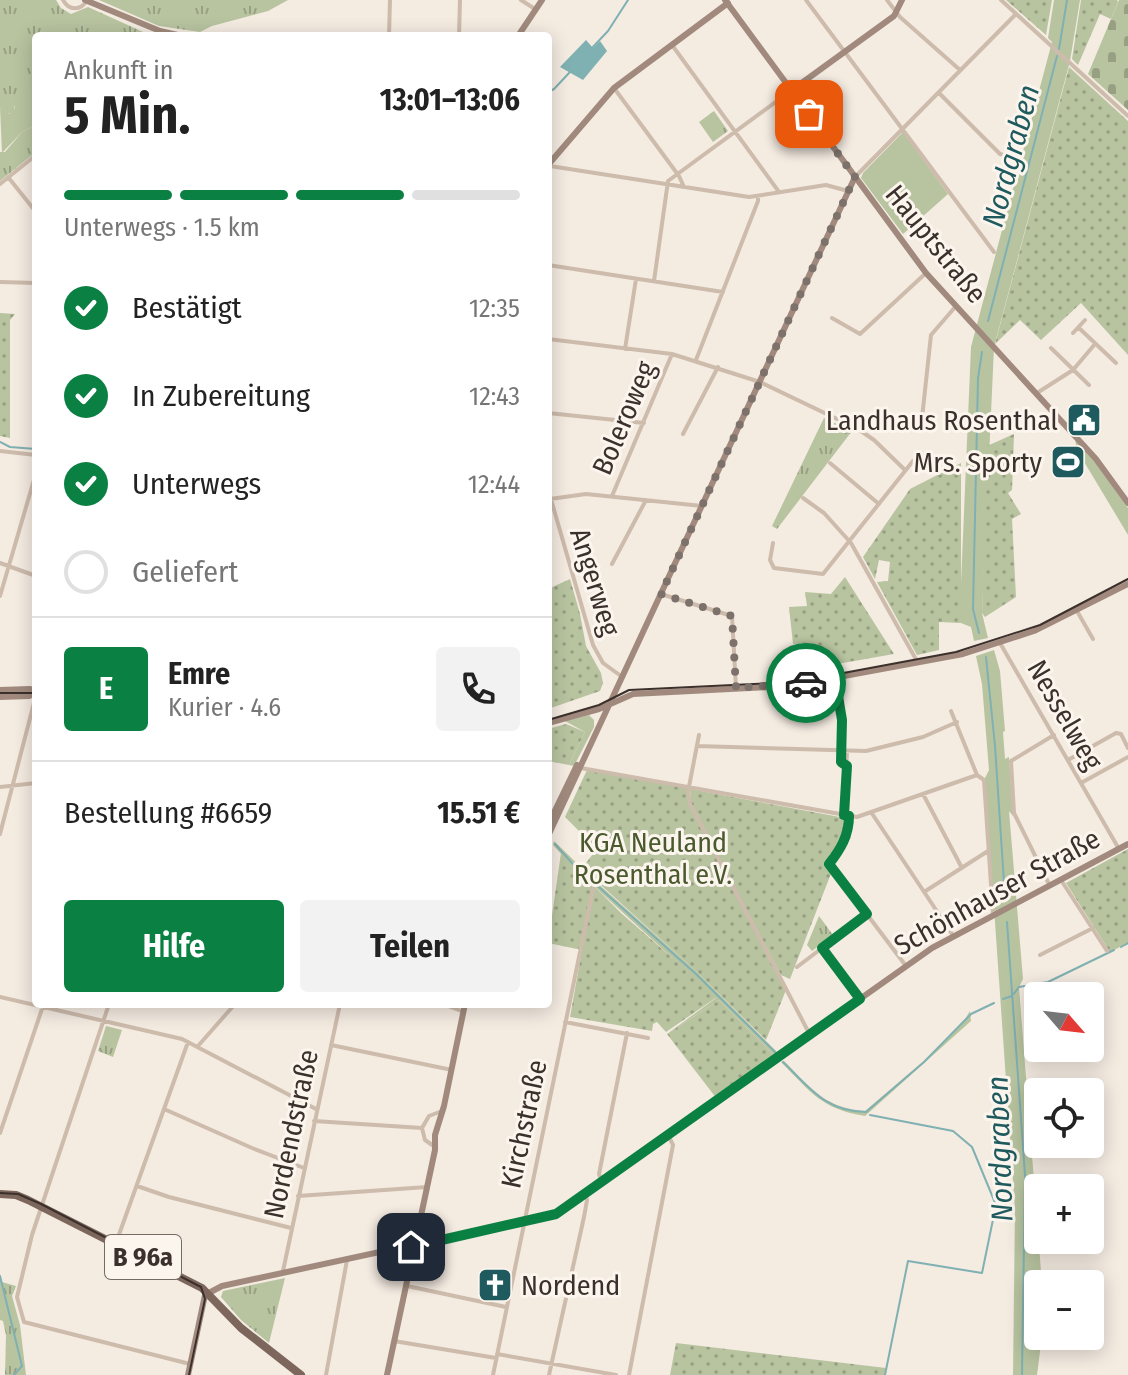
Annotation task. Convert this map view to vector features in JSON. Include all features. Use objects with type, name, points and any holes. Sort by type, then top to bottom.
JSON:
[{"type":"main road","name":"B 96a","points":[[0,1194],[16,1195],[40,1206],[207,1292],[238,1326],[301,1375]]},
{"type":"street","points":[[63,0],[76,9],[86,0],[165,32]]},
{"type":"street","points":[[389,32],[390,0]]},
{"type":"street","points":[[459,32],[460,0]]},
{"type":"street","points":[[521,0],[535,9]]},
{"type":"street","points":[[521,32],[542,0]]},
{"type":"street","points":[[806,0],[994,252]]},
{"type":"street","points":[[887,0],[960,70]]},
{"type":"street","points":[[654,281],[668,181],[897,12],[902,0]]},
{"type":"street","points":[[1001,0],[1128,116]]},
{"type":"street","points":[[552,162],[614,88],[729,1]]},
{"type":"street","name":"Hauptstraße","points":[[729,1],[926,273],[1096,459],[1128,503]]},
{"type":"street","points":[[552,817],[609,704],[855,177],[1016,14]]},
{"type":"street","points":[[671,45],[779,192]]},
{"type":"street","points":[[614,88],[678,174],[684,187]]},
{"type":"street","points":[[939,93],[1000,154],[1019,160]]},
{"type":"street","points":[[0,184],[32,158]]},
{"type":"street","points":[[552,166],[749,197],[826,185],[848,191]]},
{"type":"street","points":[[8,177],[32,207]]},
{"type":"street","points":[[696,360],[758,196]]},
{"type":"street","points":[[552,266],[723,292]]},
{"type":"street","points":[[832,318],[860,334],[926,273]]},
{"type":"street","points":[[625,349],[636,279]]},
{"type":"street","points":[[0,282],[32,283]]},
{"type":"street","points":[[922,418],[931,335],[956,306]]},
{"type":"street","points":[[1073,333],[1085,320]]},
{"type":"street","points":[[1079,328],[1116,363]]},
{"type":"street","points":[[552,340],[672,354],[760,382],[858,429],[905,470]]},
{"type":"street","points":[[1037,393],[1073,370],[1095,344]]},
{"type":"street","points":[[1051,348],[1089,385]]},
{"type":"street","name":"Boleroweg","points":[[612,496],[672,354]]},
{"type":"street","points":[[683,434],[718,367]]},
{"type":"street","points":[[552,413],[644,423]]},
{"type":"street","points":[[0,451],[32,455]]},
{"type":"street","points":[[773,543],[770,560],[774,568],[819,576],[851,543],[913,461]]},
{"type":"street","points":[[830,463],[879,504]]},
{"type":"street","points":[[0,596],[32,486]]},
{"type":"street","points":[[552,499],[586,494],[702,506]]},
{"type":"street","points":[[803,498],[824,513],[851,543],[918,663]]},
{"type":"street","points":[[612,564],[646,500]]},
{"type":"street","name":"Angerweg","points":[[552,506],[593,645],[603,663],[621,676]]},
{"type":"street","points":[[0,563],[32,575]]},
{"type":"street","points":[[552,722],[586,713],[633,694],[790,686],[918,663],[1000,643],[1077,611],[1128,584]]},
{"type":"street","points":[[661,594],[732,616],[736,688]]},
{"type":"street","points":[[1077,611],[1093,639]]},
{"type":"street","name":"Nesselweg","points":[[1000,643],[1119,849]]},
{"type":"street","points":[[835,678],[842,720],[844,751],[841,762],[847,766],[848,831],[840,850],[829,864],[906,966]]},
{"type":"street","points":[[0,690],[32,690]]},
{"type":"street","points":[[0,697],[32,695]]},
{"type":"street","points":[[0,834],[32,708]]},
{"type":"street","points":[[951,711],[977,775],[984,780],[994,917]]},
{"type":"street","points":[[586,713],[594,718],[596,730]]},
{"type":"street","points":[[697,746],[866,751],[923,737],[957,722]]},
{"type":"street","points":[[1068,760],[1116,733],[1121,734],[1128,748]]},
{"type":"street","points":[[699,735],[690,804],[810,1035]]},
{"type":"street","points":[[1050,886],[1014,813],[1011,761],[1054,735]]},
{"type":"street","points":[[1081,783],[1128,757]]},
{"type":"street","points":[[578,767],[857,817],[977,775]]},
{"type":"street","points":[[552,827],[578,767]]},
{"type":"street","points":[[0,787],[32,783]]},
{"type":"street","points":[[923,794],[962,868]]},
{"type":"street","points":[[871,812],[954,937]]},
{"type":"street","name":"Schönhauser Straße","points":[[207,1292],[222,1286],[556,1214],[906,966],[1128,844]]},
{"type":"street","points":[[924,892],[988,851]]},
{"type":"street","points":[[1061,880],[1107,951]]},
{"type":"street","name":"Kirchstraße","points":[[493,1375],[593,889]]},
{"type":"street","points":[[797,967],[867,914]]},
{"type":"street","points":[[1040,955],[1093,928]]},
{"type":"street","points":[[822,948],[860,999]]},
{"type":"street","points":[[0,997],[32,1003]]},
{"type":"street","points":[[0,1133],[43,1008]]},
{"type":"street","points":[[56,1008],[188,1042],[316,1109]]},
{"type":"street","points":[[108,1008],[40,1206],[17,1297],[22,1321],[190,1364]]},
{"type":"street","points":[[198,1046],[231,1008]]},
{"type":"street","name":"Nordendstraße","points":[[283,1273],[339,1008]]},
{"type":"street","points":[[387,1375],[435,1135],[466,1008]]},
{"type":"street","points":[[565,1022],[648,1038]]},
{"type":"street","points":[[602,1182],[599,1174],[627,1033]]},
{"type":"street","points":[[115,1244],[188,1042]]},
{"type":"street","points":[[331,1045],[452,1070]]},
{"type":"street","points":[[164,1109],[304,1168]]},
{"type":"street","points":[[435,1147],[425,1140],[422,1128],[426,1118],[442,1111]]},
{"type":"street","points":[[314,1121],[422,1128]]},
{"type":"street","points":[[629,1375],[673,1145],[668,1135]]},
{"type":"street","points":[[137,1186],[291,1228]]},
{"type":"street","points":[[298,1196],[427,1187]]},
{"type":"street","points":[[549,1375],[587,1200],[585,1194]]},
{"type":"street","points":[[326,1375],[347,1260]]},
{"type":"street","points":[[407,1286],[507,1307]]},
{"type":"street","points":[[188,1375],[207,1292]]},
{"type":"street","points":[[394,1341],[616,1375]]},
{"type":"green space","points":[[0,0],[56,0],[61,8],[71,14],[88,7],[143,32],[32,32],[32,73],[16,98],[14,111],[8,114],[0,107]]},
{"type":"green space","points":[[99,0],[288,0],[268,11],[200,32],[159,26]]},
{"type":"green space","points":[[1006,0],[1052,0],[1046,35]]},
{"type":"green space","points":[[1054,0],[1080,0],[1070,61],[994,347],[982,613],[988,638],[974,641],[971,627],[961,623],[960,607],[971,347],[1052,42],[1048,38]]},
{"type":"green space","points":[[1081,0],[1118,2],[1111,19],[1100,14],[1078,65],[1072,59]]},
{"type":"green space","points":[[1119,0],[1128,0],[1128,110],[1088,74]]},
{"type":"green space","points":[[1069,67],[1128,121],[1128,355],[1081,303],[1041,340],[1020,320],[995,344]]},
{"type":"green space","points":[[32,73],[32,127],[22,132],[2,153],[0,107],[9,114],[15,108],[15,98]]},
{"type":"green space","points":[[714,111],[728,131],[713,142],[699,122]]},
{"type":"green space","points":[[32,127],[32,155],[0,181],[0,152],[5,152],[22,132]]},
{"type":"green space","points":[[903,132],[948,194],[903,234],[861,178]]},
{"type":"green space","points":[[0,313],[15,314],[10,320],[10,438],[0,436]]},
{"type":"green space","points":[[824,418],[852,431],[777,529],[772,526]]},
{"type":"green space","points":[[1014,434],[1012,490],[1008,493],[1021,514],[1012,519],[1016,597],[985,617],[982,613],[987,446]]},
{"type":"green space","points":[[1075,439],[1108,477],[1128,508],[1128,535],[1077,450]]},
{"type":"green space","points":[[961,463],[961,623],[939,622],[939,650],[917,655],[877,582],[888,581],[890,562],[879,560],[875,579],[863,557],[910,489]]},
{"type":"green space","points":[[845,577],[894,654],[809,669],[805,643],[793,644],[789,607],[807,606],[805,592],[831,594]]},
{"type":"green space","points":[[570,579],[586,646],[603,683],[600,691],[552,708],[552,587]]},
{"type":"green space","points":[[994,650],[1000,671],[1005,759],[1009,757],[1013,816],[1009,811],[1023,979],[1019,987],[1026,1078],[1024,1158],[1032,1158],[1033,1174],[1024,1174],[1024,1254],[1040,1254],[1041,1270],[1024,1270],[1024,1350],[1040,1350],[1037,1375],[1013,1375],[1015,1210],[985,778],[989,770],[982,684],[976,656]]},
{"type":"green space","points":[[589,715],[594,720],[594,727],[574,766],[569,765],[585,732],[565,721]]},
{"type":"green space","points":[[566,724],[585,732],[569,765],[552,762],[552,728]]},
{"type":"green space","name":"KGA Neuland Rosenthal e.V.","points":[[587,770],[687,788],[689,804],[786,990],[766,1040],[697,972],[582,868],[597,849],[565,817]]},
{"type":"green space","points":[[690,789],[845,818],[846,832],[838,852],[830,854],[826,866],[832,871],[790,979],[781,975],[691,804]]},
{"type":"green space","points":[[554,841],[697,972],[780,1055],[776,1057],[719,1000],[667,1034],[716,998],[571,865],[553,845]]},
{"type":"green space","points":[[1128,849],[1128,943],[1110,952],[1066,883]]},
{"type":"green space","points":[[561,853],[621,913],[717,997],[666,1032],[657,1022],[653,1024],[652,1031],[570,1017],[582,950],[552,944],[552,915]]},
{"type":"green space","points":[[819,916],[833,935],[812,951],[807,945]]},
{"type":"green space","points":[[719,1000],[776,1057],[717,1099],[667,1034]]},
{"type":"green space","points":[[970,1011],[971,1021],[865,1116],[827,1104],[781,1062],[784,1061],[828,1101],[865,1111],[925,1060],[962,1024]]},
{"type":"green space","points":[[106,1026],[122,1030],[113,1057],[98,1051]]},
{"type":"green space","points":[[0,1274],[2,1282],[16,1286],[12,1296],[20,1325],[26,1375],[5,1375],[6,1335],[3,1321],[0,1320]]},
{"type":"green space","points":[[285,1278],[269,1343],[241,1320],[221,1297],[223,1291]]},
{"type":"green space","points":[[676,1343],[886,1368],[885,1375],[670,1375]]},
{"type":"water","points":[[586,40],[593,48],[600,41],[607,51],[583,80],[560,67]]},
{"type":"waterway","points":[[591,49],[608,31],[628,0]]},
{"type":"waterway","name":"Nordgraben","points":[[1059,49],[1067,0]]},
{"type":"waterway","name":"Nordgraben","points":[[988,321],[1057,56]]},
{"type":"waterway","points":[[552,90],[570,72]]},
{"type":"waterway","name":"Nordgraben","points":[[979,633],[973,609],[978,378],[982,352]]},
{"type":"waterway","points":[[0,442],[10,447],[32,449]]},
{"type":"waterway","name":"Nordgraben","points":[[986,657],[1005,898]]},
{"type":"waterway","points":[[555,844],[572,863],[696,974],[776,1053]]},
{"type":"waterway","name":"Nordgraben","points":[[1007,922],[1025,1175],[1022,1375]]},
{"type":"waterway","points":[[1121,947],[1128,943]]},
{"type":"waterway","points":[[1003,999],[1012,996],[1019,987],[1048,982],[1114,950]]},
{"type":"waterway","points":[[783,1062],[829,1103],[866,1112],[924,1062],[971,1014],[994,1003]]},
{"type":"waterway","points":[[870,1115],[953,1131],[972,1147],[996,1205],[982,1273],[908,1261],[885,1375]]},
{"type":"waterway","points":[[0,1276],[22,1366],[14,1375]]},
{"type":"tram line","points":[[552,719],[599,705],[629,690],[795,682],[956,652],[1040,625],[1128,579]]},
{"type":"tram line","points":[[0,693],[32,693]]},
{"type":"tram line","points":[[0,1193],[18,1194],[41,1204],[201,1287],[205,1299],[189,1375]]},
{"type":"way so far","points":[[806,683],[736,688],[732,616],[661,594],[855,177],[809,114]]},
{"type":"place","name":"Landhaus Rosenthal","points":[[1084,420]]},
{"type":"place","name":"Mrs. Sporty","points":[[1068,462]]},
{"type":"place","name":"Nordend","points":[[495,1285]]},
{"type":"route","points":[[411,1247],[556,1214],[860,999],[822,948],[867,914],[829,864],[837,856],[849,825],[849,816],[844,815],[847,766],[841,762],[842,720],[835,678],[806,683]]}]
